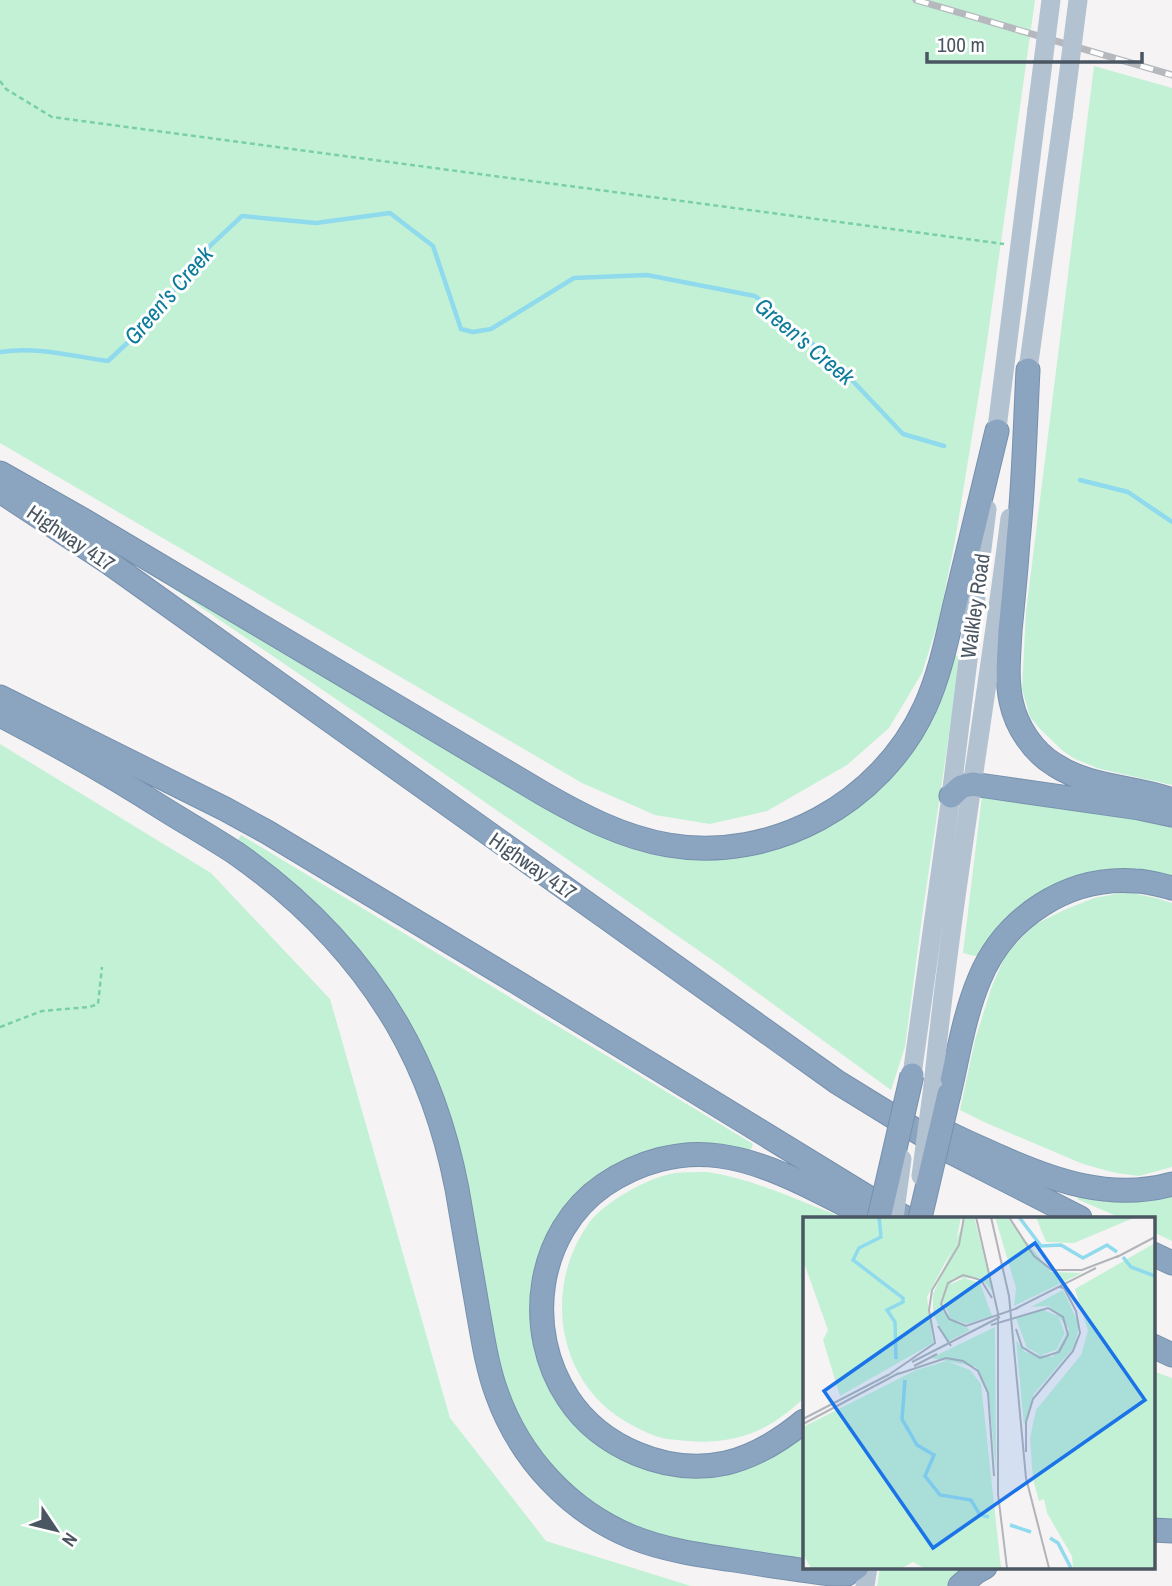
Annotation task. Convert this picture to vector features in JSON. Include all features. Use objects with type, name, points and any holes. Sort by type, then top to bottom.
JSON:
[{"type":"highway","points":[[1028,370],[1020,527],[1009,656],[1011,702],[1016,717],[1031,744],[1055,765],[1084,779],[1172,800]]},
{"type":"highway","points":[[0,473],[589,819],[627,835],[670,845],[730,847],[790,832],[823,817],[864,788],[891,761],[905,741],[925,707],[940,664],[997,431]]},
{"type":"highway","name":"Highway 417","points":[[0,491],[108,562],[837,1082],[950,1151],[1076,1217]]},
{"type":"highway","points":[[0,697],[267,832],[902,1217]]},
{"type":"highway","points":[[0,715],[96,766],[236,853],[313,917],[348,954],[374,989],[397,1024],[415,1059],[442,1130],[457,1189],[485,1351],[497,1395],[524,1448],[561,1492],[612,1528],[652,1544],[705,1556],[855,1574]]},
{"type":"highway","points":[[951,796],[961,787],[972,784],[1172,815]]},
{"type":"highway","points":[[917,1217],[941,1090],[978,981],[997,946],[1040,904],[1094,883],[1135,880],[1172,888]]},
{"type":"highway","points":[[774,1037],[953,1136],[1044,1175],[1106,1190],[1145,1190],[1172,1184]]},
{"type":"highway","points":[[879,1217],[912,1075]]},
{"type":"highway","points":[[803,1422],[768,1447],[751,1455],[703,1466],[643,1457],[607,1437],[592,1426],[568,1398],[552,1366],[542,1322],[541,1299],[549,1257],[570,1218],[598,1189],[638,1166],[678,1156],[719,1156],[760,1166],[867,1217]]},
{"type":"highway","points":[[1154,1254],[1172,1263]]},
{"type":"highway","points":[[1154,1530],[1172,1531]]},
{"type":"highway","points":[[960,1586],[983,1568]]},
{"type":"main road","name":"Walkley Road","points":[[894,1217],[951,796],[1051,0]]},
{"type":"main road","name":"Walkley Road","points":[[941,1090],[972,784],[997,617],[1078,0]]},
{"type":"path","points":[[0,81],[6,89],[52,117],[1021,246]]},
{"type":"path","points":[[0,1027],[42,1011],[98,1004],[102,967]]},
{"type":"green space","points":[[0,0],[1035,0],[985,356],[955,541],[939,619],[922,673],[889,728],[847,765],[767,811],[710,824],[655,815],[582,783],[0,443]]},
{"type":"green space","points":[[1094,66],[1172,88],[1172,785],[1100,769],[1075,759],[1063,751],[1030,717],[1022,689],[1026,612]]},
{"type":"green space","points":[[166,577],[505,778],[699,857],[854,808],[949,655],[959,656],[905,1047],[891,1090],[718,964],[164,582]]},
{"type":"green space","points":[[0,744],[211,873],[330,999],[450,1418],[546,1541],[691,1586],[0,1586]]},
{"type":"green space","points":[[982,796],[1172,822],[1172,881],[1115,875],[980,955],[963,953]]},
{"type":"green space","points":[[241,835],[753,1144],[749,1155],[661,1149],[545,1248],[550,1382],[657,1468],[803,1433],[803,1561],[688,1545],[646,1532],[612,1517],[584,1499],[536,1453],[498,1375],[420,1049],[234,846]]},
{"type":"green space","points":[[1126,892],[1172,903],[1172,1167],[1139,1176],[1083,1164],[960,1110],[975,1040],[992,986],[1006,954],[1034,925],[1094,898]]},
{"type":"green space","points":[[707,1172],[725,1175],[760,1185],[841,1217],[803,1217],[803,1399],[765,1427],[722,1441],[667,1439],[632,1425],[607,1408],[587,1387],[573,1362],[565,1335],[562,1306],[565,1277],[574,1249],[589,1223],[605,1207],[628,1192],[664,1175]]},
{"type":"green space","points":[[1172,1191],[1172,1241],[1154,1232],[1154,1217],[1119,1217],[1077,1199],[1082,1193]]},
{"type":"green space","points":[[1154,1371],[1172,1378],[1172,1522],[1154,1521]]},
{"type":"green space","points":[[880,1568],[968,1568],[949,1586],[877,1586]]},
{"type":"waterway","name":"Green's Creek","points":[[0,352],[41,351],[108,361],[155,317],[195,260],[242,216],[316,223],[390,213],[433,246],[461,329],[473,332],[491,329],[574,278],[647,275],[755,296],[848,376],[903,434],[944,446]]},
{"type":"waterway","name":"Green's Creek","points":[[1080,480],[1128,492],[1172,522]]},
{"type":"railway","points":[[916,0],[1172,75]]}]
